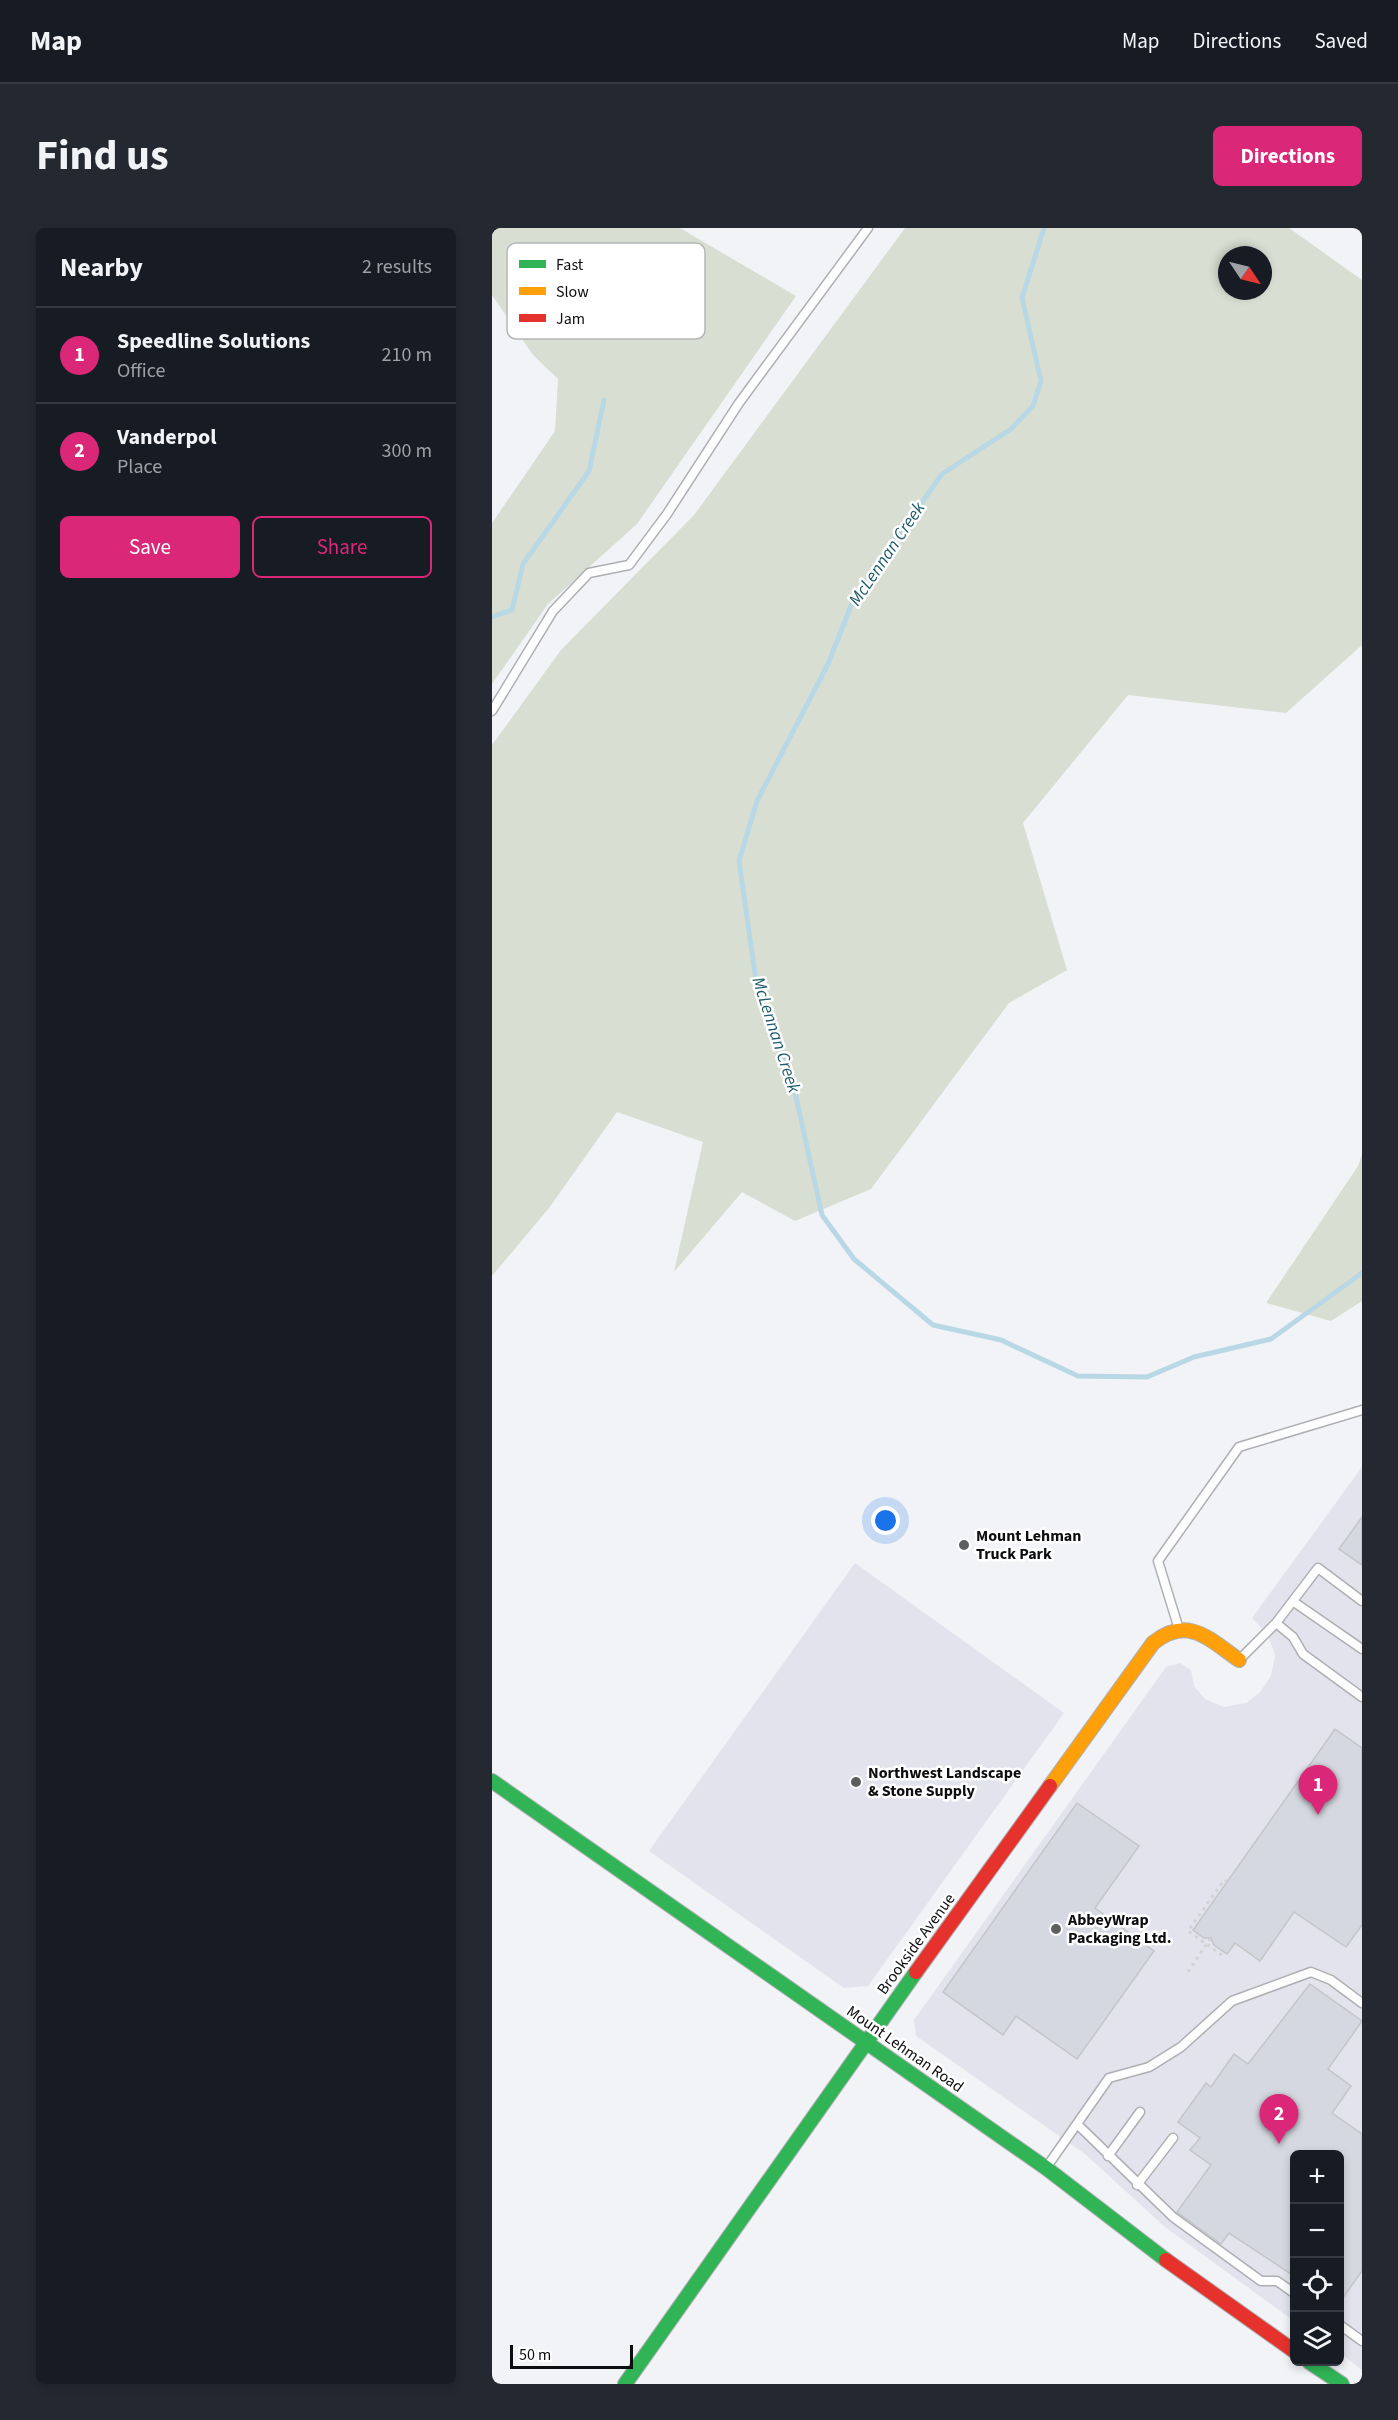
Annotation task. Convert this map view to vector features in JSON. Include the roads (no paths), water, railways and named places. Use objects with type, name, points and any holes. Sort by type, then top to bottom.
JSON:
[{"type":"main road","name":"Brookside Avenue","points":[[625,2384],[866,2042],[1153,1643],[1165,1631],[1178,1627]]},
{"type":"main road","points":[[1178,1627],[1206,1638],[1239,1660]]},
{"type":"main road","name":"Mount Lehman Road","points":[[492,1781],[1046,2168],[1160,2256],[1290,2348]]},
{"type":"main road","points":[[1316,2366],[1342,2384]]},
{"type":"lane","points":[[492,711],[553,611],[589,573],[629,565],[667,514],[739,403],[868,228]]},
{"type":"lane","points":[[1178,1627],[1158,1561],[1239,1447],[1362,1410]]},
{"type":"lane","points":[[1239,1660],[1276,1623],[1318,1568],[1362,1601]]},
{"type":"lane","points":[[1294,1602],[1362,1649]]},
{"type":"lane","points":[[1276,1623],[1293,1636],[1303,1654],[1362,1697]]},
{"type":"lane","points":[[1046,2168],[1109,2078],[1149,2067],[1181,2046],[1232,2001],[1311,1972],[1331,1980],[1362,2003]]},
{"type":"lane","points":[[1108,2156],[1140,2112]]},
{"type":"lane","points":[[1077,2124],[1137,2185],[1173,2217],[1261,2281],[1278,2281],[1290,2290]]},
{"type":"lane","points":[[1137,2185],[1173,2138]]},
{"type":"lane","points":[[1344,2328],[1362,2341]]},
{"type":"waterway","name":"McLennan Creek","points":[[1044,228],[1022,298],[1041,381],[1033,406],[1011,429],[942,474],[854,598],[828,664],[757,801],[739,861],[756,981],[792,1079],[822,1215],[854,1259],[933,1325],[1001,1340],[1078,1376],[1147,1377],[1194,1357],[1271,1339],[1362,1273]]},
{"type":"waterway","points":[[492,617],[512,610],[523,564],[589,471],[604,400]]},
{"type":"place","name":"Mount Lehman Truck Park","points":[[964,1545]]},
{"type":"place","name":"Northwest Landscape & Stone Supply","points":[[856,1782]]},
{"type":"place","name":"Speedline Solutions","points":[[1318,1815]]},
{"type":"place","name":"AbbeyWrap Packaging Ltd.","points":[[1056,1929]]},
{"type":"place","name":"Vanderpol","points":[[1279,2144]]}]
